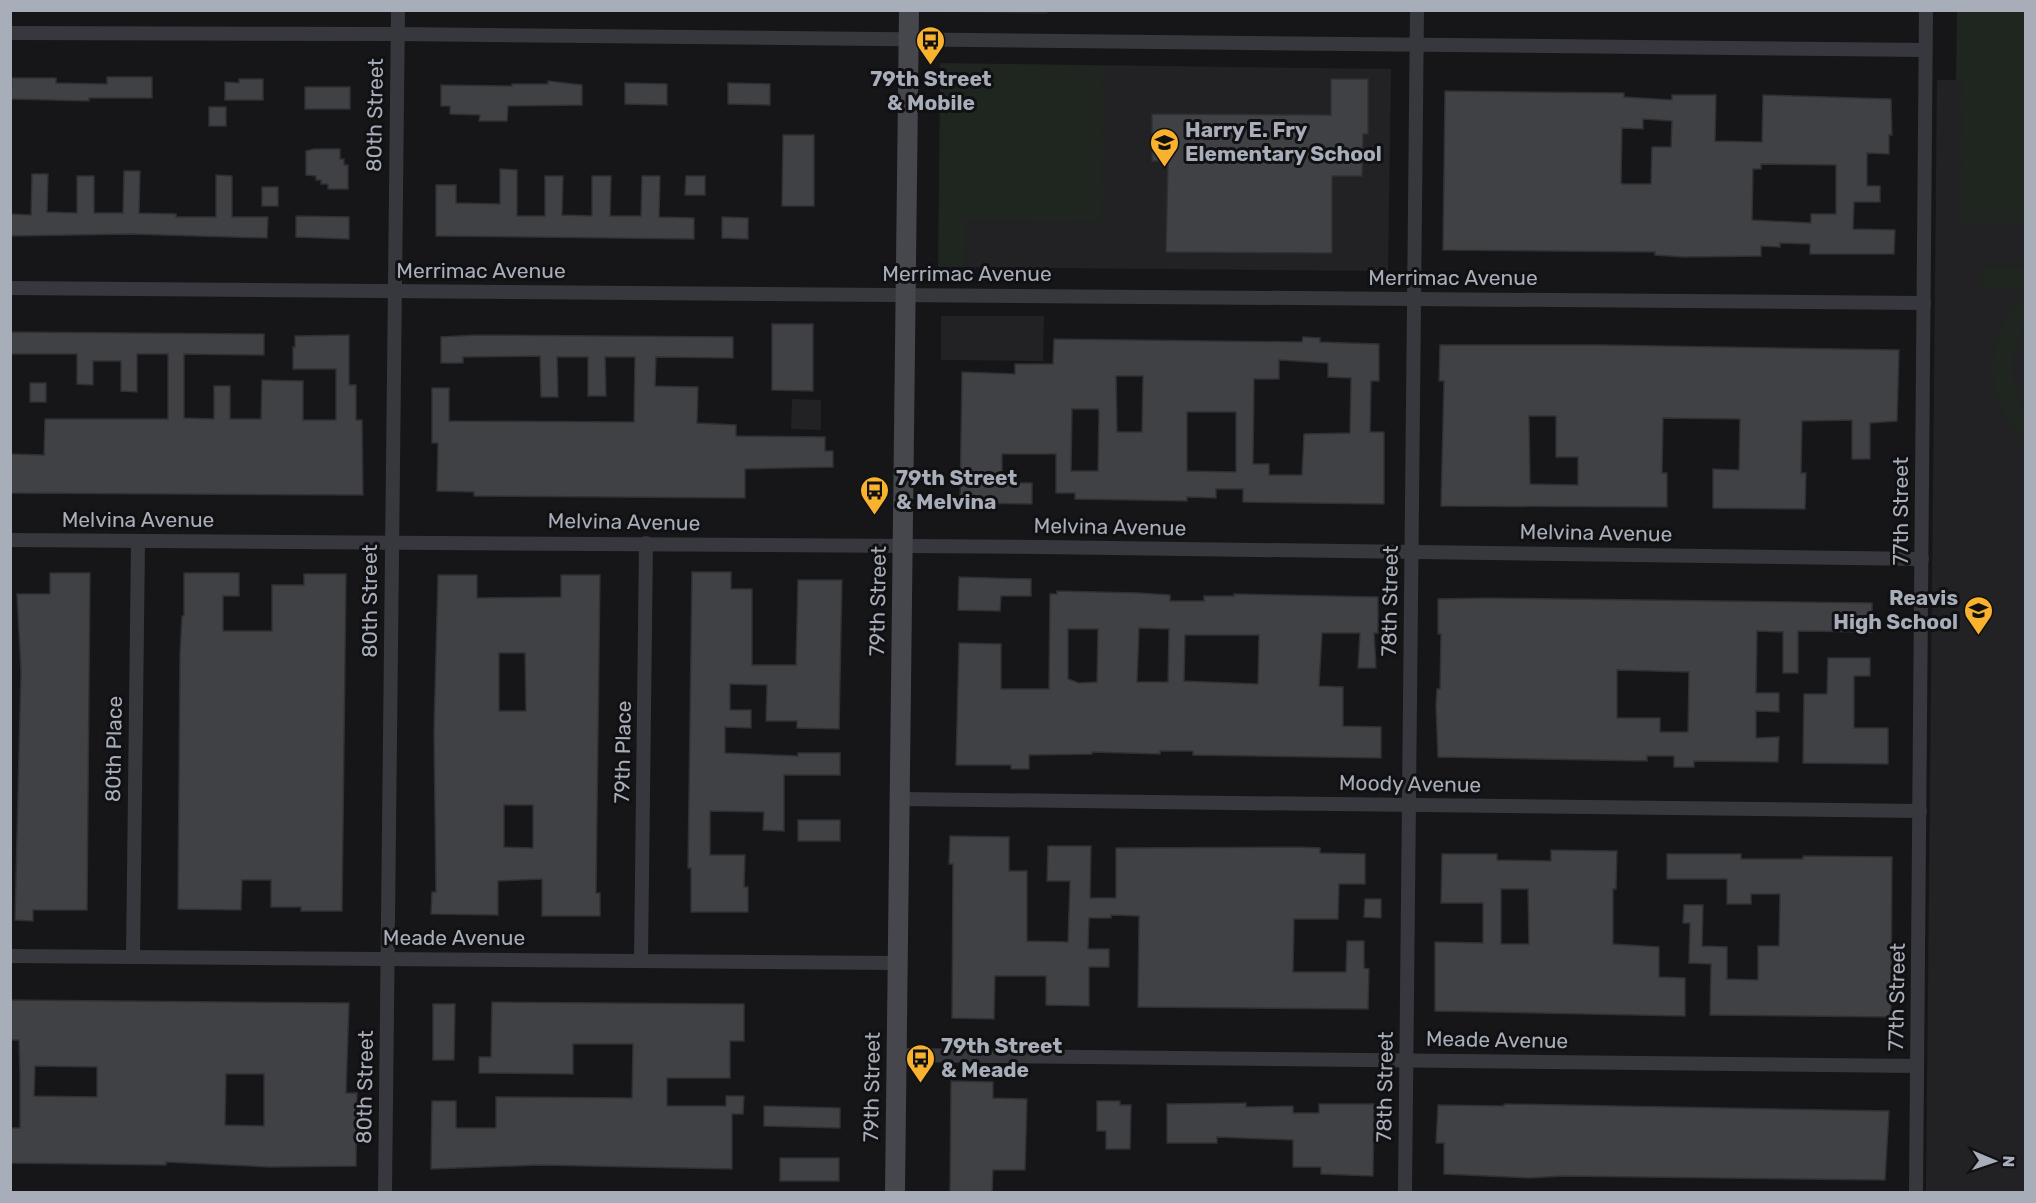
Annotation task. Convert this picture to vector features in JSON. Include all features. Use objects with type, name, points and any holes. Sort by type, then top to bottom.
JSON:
[{"type":"main road","name":"79th Street","points":[[895,1192],[909,10]]},
{"type":"street","name":"80th Street","points":[[385,1192],[398,10]]},
{"type":"street","name":"78th Street","points":[[1405,1192],[1417,10]]},
{"type":"street","name":"77th Street","points":[[1916,1192],[1926,10]]},
{"type":"street","points":[[10,33],[398,34],[1925,50]]},
{"type":"street","name":"Merrimac Avenue","points":[[10,288],[1924,303]]},
{"type":"street","name":"Melvina Avenue","points":[[10,540],[138,542],[391,540],[1922,559]]},
{"type":"street","name":"80th Place","points":[[133,957],[138,542]]},
{"type":"street","name":"79th Place","points":[[641,960],[646,543]]},
{"type":"street","name":"Moody Avenue","points":[[900,799],[1920,811]]},
{"type":"street","name":"Meade Avenue","points":[[10,956],[898,963]]},
{"type":"street","name":"Meade Avenue","points":[[897,1054],[1917,1066]]},
{"type":"shaded area","points":[[944,10],[1047,10],[1047,14],[944,12]]},
{"type":"shaded area","points":[[1957,11],[2025,11],[2025,222],[1961,222],[1962,80],[1956,80]]},
{"type":"shaded area","name":"Harry E. Fry Elementary School","points":[[940,63],[1391,69],[1388,271],[938,267]]},
{"type":"shaded area","points":[[941,64],[1103,66],[1102,222],[966,220],[964,266],[939,266]]},
{"type":"shaded area","name":"Reavis High School","points":[[1937,80],[2025,80],[2025,1192],[1926,1192]]},
{"type":"shaded area","points":[[1982,267],[2025,268],[2025,287],[1981,287]]},
{"type":"shaded area","points":[[2025,293],[2025,323],[2016,343],[2012,371],[2018,398],[2025,413],[2025,442],[2011,425],[2001,407],[1995,388],[1994,368],[1996,348],[2002,329],[2011,310]]},
{"type":"shaded area","points":[[941,316],[1044,316],[1043,361],[941,360]]},
{"type":"shaded area","points":[[792,399],[821,400],[821,430],[791,429]]},
{"type":"building","points":[[107,77],[152,77],[152,98],[89,98],[89,101],[11,99],[12,78],[56,78],[56,83],[107,84]]},
{"type":"building","points":[[239,79],[263,79],[263,100],[225,100],[225,82],[239,83]]},
{"type":"building","points":[[1331,79],[1368,79],[1368,134],[1363,134],[1362,176],[1332,176],[1332,253],[1166,252],[1168,161],[1152,161],[1152,114],[1331,115]]},
{"type":"building","points":[[548,81],[582,85],[582,105],[508,106],[507,121],[479,121],[480,115],[450,114],[450,106],[441,106],[441,85],[512,86],[512,84],[548,84]]},
{"type":"building","points":[[625,83],[667,84],[667,105],[625,104]]},
{"type":"building","points":[[728,83],[770,84],[770,105],[728,104]]},
{"type":"building","points":[[305,87],[350,87],[350,109],[305,109]]},
{"type":"building","points":[[1445,91],[1624,93],[1624,97],[1672,100],[1672,95],[1716,95],[1715,141],[1762,142],[1763,95],[1891,99],[1892,135],[1889,135],[1889,154],[1867,153],[1867,186],[1880,186],[1880,202],[1854,202],[1853,229],[1895,230],[1894,254],[1810,254],[1810,244],[1780,243],[1780,247],[1761,246],[1761,256],[1684,257],[1655,255],[1655,252],[1443,250]],"holes":[[[1643,119],[1672,121],[1671,147],[1652,147],[1651,184],[1623,184],[1621,183],[1622,128],[1643,129]],[[1761,164],[1836,165],[1836,214],[1811,214],[1811,223],[1752,220],[1753,169],[1761,169]]]},
{"type":"building","points":[[209,107],[226,107],[226,126],[209,126]]},
{"type":"building","points":[[783,135],[814,135],[814,206],[782,206]]},
{"type":"building","points":[[340,149],[340,159],[344,159],[344,165],[348,165],[348,189],[328,189],[328,184],[321,184],[321,180],[316,180],[316,176],[306,175],[306,151]]},
{"type":"building","points":[[500,169],[517,170],[517,216],[545,216],[545,176],[563,176],[562,215],[592,216],[592,176],[611,176],[610,216],[641,216],[642,176],[660,176],[659,217],[694,218],[694,239],[436,236],[436,185],[456,185],[456,203],[500,204]]},
{"type":"building","points":[[124,171],[140,171],[139,213],[176,214],[176,217],[216,217],[216,175],[232,176],[232,217],[268,217],[267,238],[130,234],[11,236],[11,214],[31,215],[32,174],[48,174],[47,212],[77,213],[77,176],[94,176],[94,213],[123,213]]},
{"type":"building","points":[[686,176],[705,176],[705,195],[685,195]]},
{"type":"building","points":[[262,187],[278,187],[278,206],[262,206]]},
{"type":"building","points":[[296,216],[349,217],[349,239],[296,237]]},
{"type":"building","points":[[722,217],[748,218],[748,239],[722,238]]},
{"type":"building","points":[[772,324],[813,324],[813,391],[772,390]]},
{"type":"building","points":[[10,332],[264,334],[264,355],[184,354],[184,418],[214,419],[214,386],[230,386],[230,419],[261,419],[262,380],[303,381],[303,420],[336,420],[336,369],[293,369],[295,336],[349,335],[349,385],[356,385],[356,420],[362,420],[363,495],[10,493],[10,454],[44,455],[45,419],[168,419],[168,354],[137,354],[137,392],[121,391],[121,361],[93,361],[93,385],[77,384],[77,354],[10,354]]},
{"type":"building","points":[[476,335],[733,337],[733,358],[656,357],[655,386],[698,387],[697,423],[736,425],[736,436],[825,437],[825,451],[833,451],[833,467],[745,469],[745,498],[474,496],[474,492],[437,491],[438,443],[432,443],[432,388],[449,388],[449,421],[634,422],[635,357],[605,357],[606,396],[588,396],[588,357],[557,357],[558,397],[541,397],[540,356],[463,357],[463,363],[441,363],[441,337]]},
{"type":"building","points":[[1303,337],[1320,338],[1320,342],[1379,344],[1379,381],[1371,381],[1370,432],[1384,432],[1384,504],[1243,502],[1243,489],[1216,489],[1216,498],[1187,497],[1187,501],[1075,499],[1075,493],[1056,493],[1056,454],[1002,454],[1002,483],[1032,483],[1032,504],[960,503],[962,372],[1015,374],[1015,364],[1053,364],[1054,339],[1302,342]],"holes":[[[1279,360],[1328,363],[1328,377],[1351,378],[1350,433],[1304,434],[1302,475],[1269,475],[1269,464],[1253,464],[1254,379],[1279,379]],[[1116,376],[1143,376],[1142,432],[1117,432]],[[1072,409],[1098,409],[1098,471],[1071,471]],[[1187,412],[1236,412],[1236,472],[1187,471]]]},
{"type":"building","points":[[1440,345],[1899,350],[1897,421],[1870,423],[1870,459],[1852,459],[1852,420],[1802,421],[1801,473],[1806,473],[1805,509],[1713,508],[1713,469],[1739,470],[1740,419],[1663,418],[1662,473],[1667,473],[1667,507],[1441,506],[1444,381],[1439,381]],"holes":[[[1529,416],[1556,416],[1556,457],[1578,457],[1578,485],[1530,484]]]},
{"type":"building","points":[[30,383],[46,383],[46,402],[30,402]]},
{"type":"building","points":[[692,572],[731,572],[731,589],[752,589],[752,665],[796,665],[798,580],[842,580],[839,729],[797,728],[797,721],[766,721],[767,685],[730,684],[730,710],[751,710],[751,728],[725,727],[725,753],[798,756],[798,753],[840,753],[840,775],[784,775],[784,831],[763,830],[764,812],[710,811],[710,855],[745,855],[744,887],[748,887],[748,912],[691,912],[691,868],[688,868]]},
{"type":"building","points":[[50,573],[90,573],[87,910],[33,910],[33,921],[15,920],[21,671],[17,594],[50,594]]},
{"type":"building","points":[[184,573],[239,573],[239,596],[223,596],[223,631],[272,631],[272,585],[304,585],[304,574],[346,574],[342,911],[301,911],[301,907],[271,907],[271,880],[242,880],[241,910],[178,909],[180,654],[182,616],[184,616]]},
{"type":"building","points":[[438,575],[477,575],[477,598],[561,597],[561,575],[600,575],[596,893],[600,893],[600,916],[542,916],[542,879],[498,881],[498,915],[431,914],[432,892],[436,892],[434,732]],"holes":[[[499,653],[525,653],[526,711],[499,711]],[[504,805],[533,805],[533,848],[504,847]]]},
{"type":"building","points":[[959,577],[1031,579],[1031,596],[1001,596],[1000,611],[958,610]]},
{"type":"building","points":[[1057,591],[1139,593],[1170,595],[1170,601],[1204,601],[1204,596],[1234,596],[1234,594],[1378,597],[1378,633],[1374,633],[1376,668],[1358,668],[1360,633],[1322,633],[1319,686],[1343,687],[1343,726],[1381,727],[1381,758],[1193,755],[1193,751],[1160,751],[1160,754],[1092,752],[1092,754],[1029,755],[1029,769],[1011,769],[1011,765],[956,765],[959,643],[1001,644],[1001,689],[1049,689],[1050,594],[1057,594]],"holes":[[[1139,628],[1169,629],[1168,682],[1137,682]],[[1068,629],[1098,629],[1097,682],[1079,683],[1068,679]],[[1185,635],[1259,635],[1258,684],[1184,681]]]},
{"type":"building","points":[[1438,599],[1872,603],[1872,632],[1798,631],[1798,673],[1783,673],[1783,632],[1757,631],[1756,693],[1779,693],[1779,712],[1756,711],[1756,738],[1779,737],[1778,762],[1694,761],[1694,767],[1674,767],[1674,756],[1647,756],[1647,761],[1438,757],[1436,706],[1437,689],[1440,689],[1441,634],[1438,634]],"holes":[[[1617,670],[1689,672],[1688,732],[1660,732],[1660,718],[1617,718]]]},
{"type":"building","points":[[1828,658],[1870,658],[1870,676],[1854,676],[1854,728],[1888,728],[1888,764],[1803,763],[1804,694],[1827,694]]},
{"type":"building","points":[[798,820],[840,820],[840,841],[798,841]]},
{"type":"building","points":[[950,836],[1009,837],[1009,871],[1027,871],[1027,941],[1068,942],[1070,881],[1047,881],[1048,846],[1091,846],[1090,898],[1116,898],[1116,848],[1297,847],[1320,848],[1320,853],[1365,854],[1365,884],[1339,884],[1338,919],[1294,919],[1293,972],[1346,972],[1347,941],[1364,941],[1364,968],[1369,969],[1368,1009],[1138,1007],[1139,916],[1111,915],[1111,918],[1089,918],[1088,949],[1109,949],[1109,967],[1089,967],[1089,1006],[1046,1005],[1046,976],[995,976],[994,1019],[952,1018],[953,864],[949,864]]},
{"type":"building","points":[[1551,850],[1617,851],[1616,889],[1613,889],[1613,944],[1659,947],[1659,977],[1685,978],[1685,1016],[1435,1011],[1435,942],[1483,943],[1483,903],[1441,903],[1442,854],[1497,854],[1497,860],[1551,861]],"holes":[[[1501,889],[1528,889],[1529,944],[1501,944]]]},
{"type":"building","points":[[1667,854],[1741,854],[1741,859],[1803,859],[1803,856],[1892,857],[1891,1017],[1710,1015],[1711,964],[1689,963],[1690,923],[1683,923],[1684,905],[1703,905],[1702,946],[1727,947],[1727,979],[1758,980],[1758,946],[1779,946],[1780,894],[1751,894],[1751,904],[1727,904],[1727,879],[1667,879]]},
{"type":"building","points":[[1365,899],[1381,899],[1381,918],[1364,917]]},
{"type":"building","points":[[10,1000],[349,1003],[346,1093],[357,1093],[356,1166],[269,1167],[166,1162],[166,1165],[10,1163],[10,1128],[20,1128],[20,1074],[19,1040],[10,1040]],"holes":[[[35,1066],[97,1067],[97,1097],[34,1096]],[[226,1074],[264,1074],[264,1126],[225,1125]]]},
{"type":"building","points":[[492,1002],[744,1004],[744,1041],[730,1041],[730,1078],[667,1078],[667,1106],[726,1106],[726,1096],[744,1096],[743,1114],[732,1114],[732,1169],[540,1165],[431,1169],[432,1101],[456,1101],[456,1128],[496,1128],[496,1097],[632,1098],[633,1044],[573,1044],[573,1074],[479,1073],[479,1057],[491,1057]]},
{"type":"building","points":[[433,1004],[455,1004],[454,1060],[433,1060]]},
{"type":"building","points":[[951,1081],[993,1082],[993,1098],[1027,1099],[1025,1170],[993,1170],[992,1192],[950,1192]]},
{"type":"building","points":[[1097,1101],[1120,1101],[1120,1105],[1131,1105],[1130,1149],[1106,1149],[1106,1131],[1097,1131]]},
{"type":"building","points":[[1246,1103],[1246,1107],[1293,1106],[1293,1113],[1319,1113],[1319,1104],[1374,1104],[1373,1176],[1321,1174],[1321,1167],[1293,1167],[1293,1140],[1217,1137],[1217,1143],[1167,1143],[1167,1104]]},
{"type":"building","points":[[1504,1104],[1889,1111],[1885,1180],[1563,1176],[1529,1178],[1444,1174],[1444,1143],[1436,1143],[1438,1105],[1504,1106]]},
{"type":"building","points":[[764,1106],[840,1108],[840,1128],[764,1126]]},
{"type":"building","points":[[780,1158],[839,1158],[839,1181],[780,1181]]},
{"type":"place","name":"79th Street & Mobile","points":[[931,66]]},
{"type":"place","name":"Harry E. Fry Elementary School","points":[[1164,168]]},
{"type":"place","name":"79th Street & Melvina","points":[[875,516]]},
{"type":"place","name":"Reavis High School","points":[[1979,636]]},
{"type":"place","name":"79th Street & Meade","points":[[920,1084]]}]
